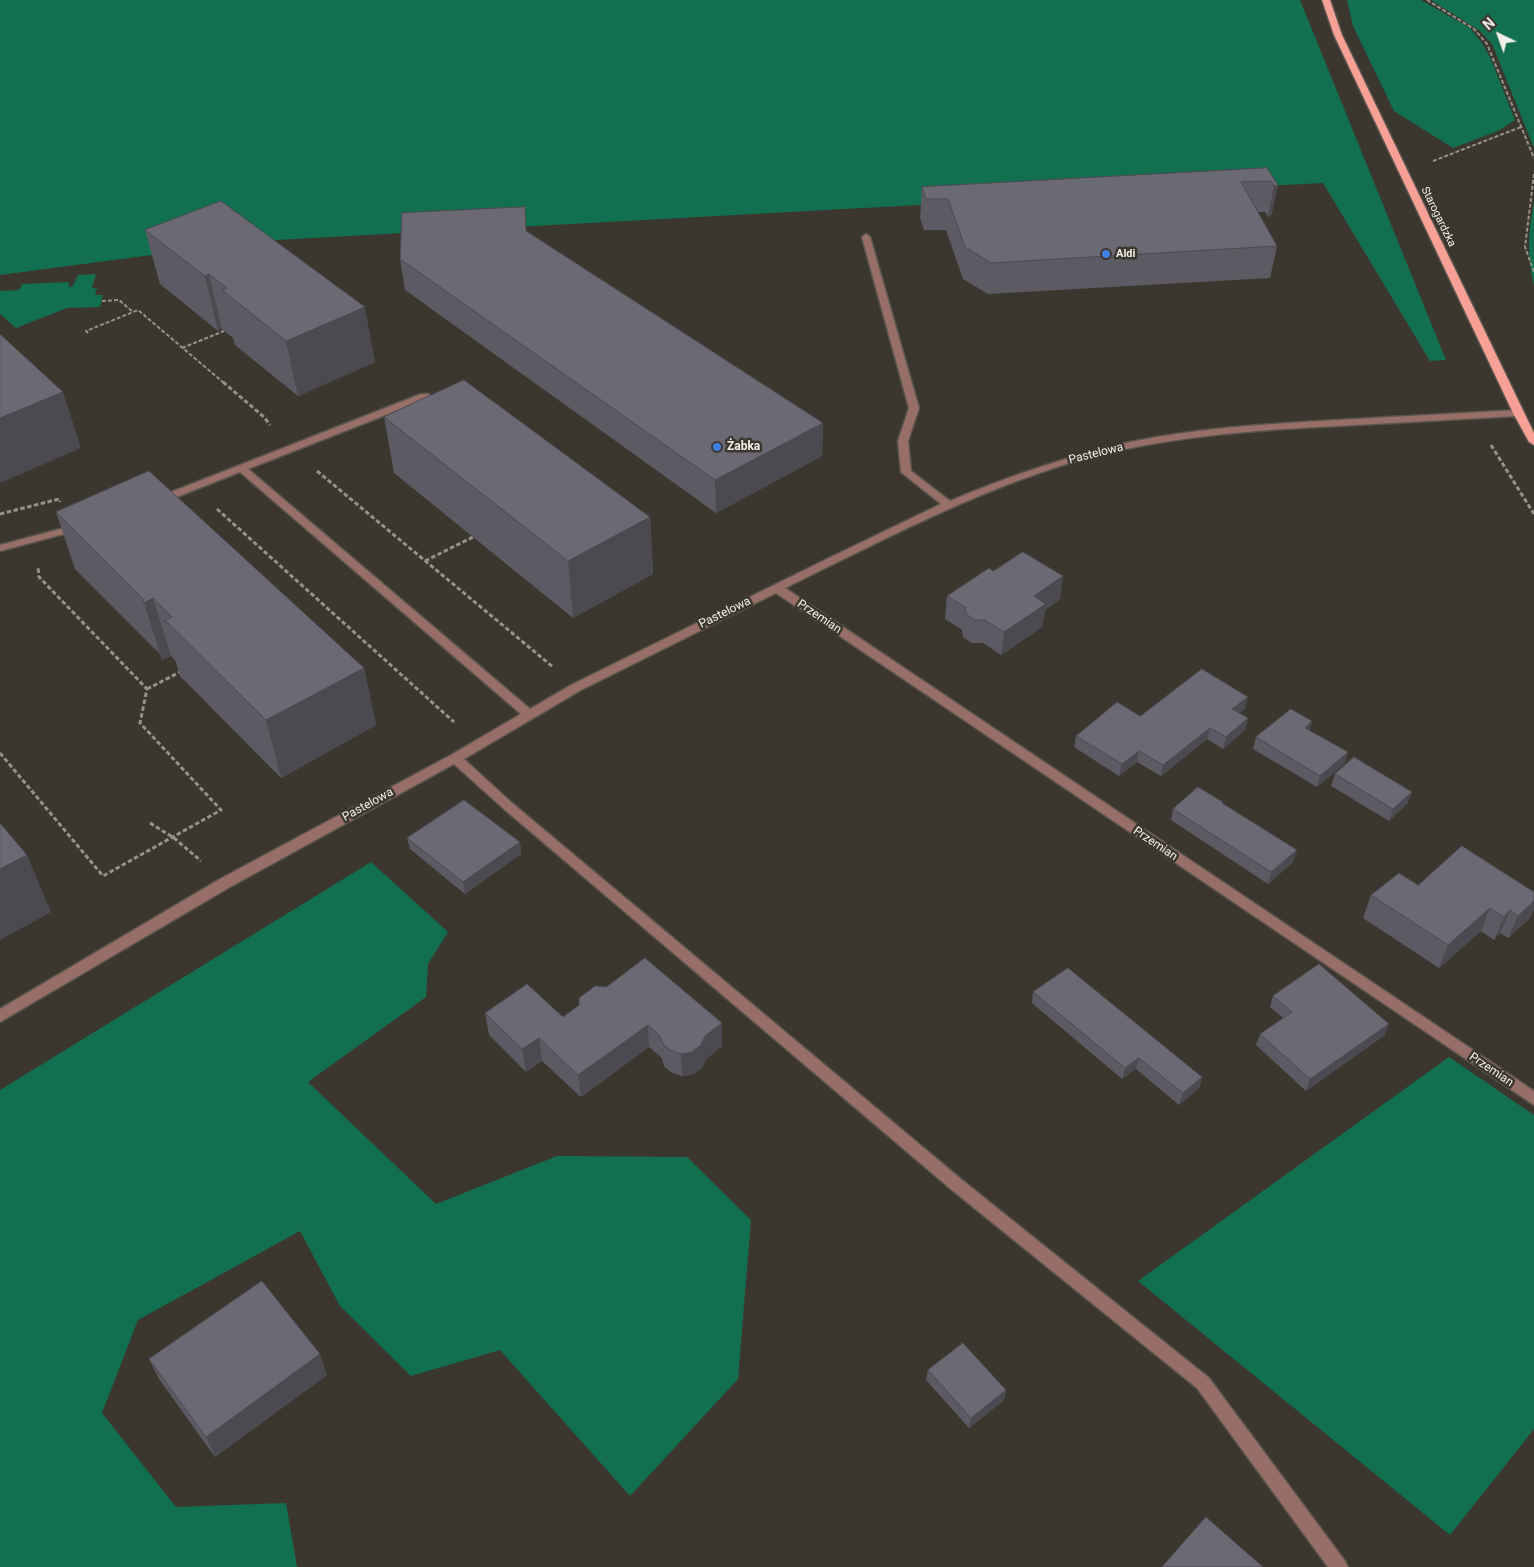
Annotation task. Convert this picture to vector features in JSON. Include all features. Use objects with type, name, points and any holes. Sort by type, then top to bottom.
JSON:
[{"type":"main road","name":"Starogardzka","points":[[1326,0],[1338,35],[1518,413],[1534,442]]},
{"type":"street","points":[[866,237],[914,408],[902,441],[906,472],[949,505]]},
{"type":"street","points":[[150,503],[425,396]]},
{"type":"street","name":"Pastelowa","points":[[0,1016],[225,883],[455,758],[576,687],[949,505],[1009,480],[1077,458],[1203,433],[1278,426],[1518,413]]},
{"type":"street","points":[[242,468],[529,714]]},
{"type":"street","points":[[0,548],[86,524]]},
{"type":"street","name":"Przemian","points":[[776,588],[1534,1100]]},
{"type":"street","points":[[455,758],[516,812],[957,1185],[1203,1383],[1339,1567]]},
{"type":"path","points":[[1427,0],[1474,29],[1487,44],[1534,158]]},
{"type":"path","points":[[1403,173],[1521,127]]},
{"type":"path","points":[[1534,174],[1524,247],[1534,272]]},
{"type":"path","points":[[102,301],[119,300],[133,312]]},
{"type":"path","points":[[88,332],[86,330],[138,310],[264,417],[274,432]]},
{"type":"path","points":[[182,348],[224,331]]},
{"type":"path","points":[[1471,415],[1493,446],[1534,514]]},
{"type":"path","points":[[316,470],[546,662]]},
{"type":"path","points":[[213,505],[450,718]]},
{"type":"path","points":[[425,561],[473,537]]},
{"type":"path","points":[[37,562],[39,577],[147,689]]},
{"type":"path","points":[[147,689],[185,670]]},
{"type":"path","points":[[0,754],[103,876],[221,810],[140,723],[147,689]]},
{"type":"path","points":[[150,823],[174,838],[225,883]]},
{"type":"green space","points":[[0,0],[1300,0],[1446,360],[1430,361],[1323,183],[258,241],[0,275]]},
{"type":"green space","points":[[1347,0],[1421,0],[1470,28],[1482,43],[1491,59],[1515,120],[1498,131],[1453,148],[1394,111],[1353,26]]},
{"type":"green space","points":[[1431,0],[1534,0],[1534,148],[1492,44],[1480,31]]},
{"type":"green space","points":[[1534,201],[1534,286],[1529,244]]},
{"type":"green space","points":[[96,274],[92,288],[97,288],[95,295],[103,295],[100,307],[67,308],[16,328],[0,314],[0,291],[19,290],[22,284],[69,282],[68,287],[73,286],[78,275]]},
{"type":"green space","points":[[371,862],[448,932],[428,964],[426,997],[308,1082],[436,1204],[557,1156],[687,1157],[751,1220],[738,1379],[630,1496],[500,1350],[411,1376],[340,1306],[300,1231],[138,1320],[102,1413],[176,1507],[286,1503],[297,1567],[0,1567],[0,1090]]},
{"type":"green space","points":[[1449,1057],[1534,1115],[1534,1429],[1450,1535],[1138,1281]]},
{"type":"building","points":[[1267,168],[1278,185],[1274,186],[1271,181],[1241,182],[1277,246],[991,263],[965,247],[948,199],[926,199],[922,187]]},
{"type":"building","points":[[221,201],[365,307],[286,341],[222,290],[227,288],[209,274],[205,276],[145,230]]},
{"type":"building","points":[[525,207],[526,231],[823,423],[715,480],[400,259],[402,213]]},
{"type":"building","points":[[0,334],[63,392],[0,418]]},
{"type":"building","points":[[464,380],[650,517],[568,561],[384,417]]},
{"type":"building","points":[[149,471],[364,668],[266,720],[167,622],[163,621],[172,617],[153,598],[144,603],[144,600],[56,512]]},
{"type":"building","points":[[1023,552],[1063,576],[1034,596],[1046,604],[1004,632],[985,620],[975,620],[966,614],[965,607],[947,596],[989,568],[993,571]]},
{"type":"building","points":[[1202,669],[1248,697],[1232,709],[1248,718],[1226,737],[1210,728],[1163,765],[1139,751],[1122,764],[1076,736],[1117,702],[1140,716]]},
{"type":"building","points":[[1291,709],[1312,721],[1305,728],[1348,752],[1320,776],[1256,737]]},
{"type":"building","points":[[1354,757],[1412,792],[1393,809],[1335,774]]},
{"type":"building","points":[[1198,787],[1297,850],[1271,872],[1173,809]]},
{"type":"building","points":[[464,800],[520,842],[463,882],[407,838]]},
{"type":"building","points":[[0,823],[27,855],[0,869]]},
{"type":"building","points":[[1462,846],[1534,892],[1534,901],[1518,916],[1510,910],[1504,917],[1490,908],[1448,945],[1371,895],[1399,873],[1418,885]]},
{"type":"building","points":[[645,958],[722,1023],[705,1036],[701,1045],[692,1052],[681,1054],[670,1050],[663,1044],[660,1036],[648,1025],[578,1075],[539,1038],[522,1049],[485,1013],[527,984],[563,1017],[579,1005],[579,998],[595,986],[606,987]]},
{"type":"building","points":[[1319,964],[1389,1024],[1310,1079],[1260,1034],[1292,1012],[1273,996]]},
{"type":"building","points":[[1068,968],[1202,1077],[1183,1093],[1139,1058],[1125,1068],[1033,992]]},
{"type":"building","points":[[262,1281],[320,1354],[206,1437],[149,1359]]},
{"type":"building","points":[[963,1343],[1006,1390],[971,1418],[928,1370]]},
{"type":"building","points":[[1206,1517],[1263,1567],[1162,1567]]},
{"type":"place","name":"Aldi","points":[[1106,254]]},
{"type":"place","name":"Żabka","points":[[717,447]]}]
